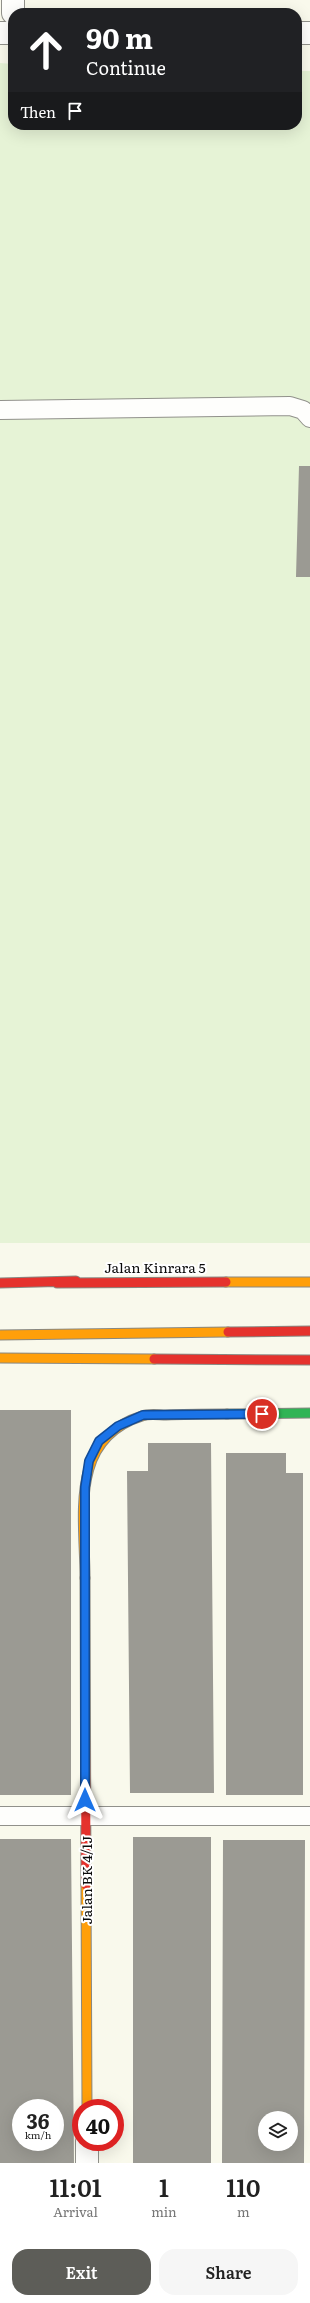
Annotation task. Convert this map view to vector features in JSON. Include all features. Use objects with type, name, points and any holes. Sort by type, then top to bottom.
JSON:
[{"type":"main road","name":"Jalan Kinrara 5","points":[[0,1287],[76,1281],[310,1282]]},
{"type":"main road","points":[[0,1283],[76,1281]]},
{"type":"main road","points":[[0,1335],[310,1331]]},
{"type":"main road","points":[[0,1358],[310,1360]]},
{"type":"main road","name":"Jalan BK 4/1J","points":[[87,2099],[85,1487],[89,1461],[99,1441],[118,1426],[143,1415],[310,1413]]},
{"type":"street","points":[[87,2151],[87,2163]]},
{"type":"lane","points":[[0,410],[290,406],[303,410],[310,418]]},
{"type":"lane","points":[[0,1816],[310,1816]]},
{"type":"green space","points":[[0,63],[8,64],[8,130],[302,130],[302,71],[310,71],[310,1243],[0,1243]]},
{"type":"building","points":[[299,466],[310,466],[310,577],[296,577]]},
{"type":"building","points":[[0,1410],[71,1410],[71,1795],[0,1795]]},
{"type":"building","points":[[148,1443],[211,1443],[214,1793],[130,1793],[127,1471],[148,1471]]},
{"type":"building","points":[[226,1453],[286,1453],[286,1473],[303,1473],[303,1795],[226,1795]]},
{"type":"building","points":[[133,1837],[211,1837],[211,2163],[133,2163]]},
{"type":"building","points":[[0,1839],[71,1839],[73,2099],[72,2099],[72,2151],[74,2151],[74,2163],[0,2163]]},
{"type":"building","points":[[223,1840],[305,1840],[304,2163],[222,2163]]},
{"type":"traffic: fast","points":[[227,1414],[310,1413]]},
{"type":"traffic: slow","points":[[226,1282],[310,1282]]},
{"type":"traffic: slow","points":[[0,1335],[228,1332]]},
{"type":"traffic: slow","points":[[0,1358],[154,1359]]},
{"type":"traffic: slow","points":[[85,1578],[84,1506],[86,1483],[91,1461],[102,1442],[118,1427],[145,1415],[227,1414]]},
{"type":"traffic: slow","points":[[86,1885],[87,2099]]},
{"type":"traffic: jam","points":[[0,1283],[76,1281]]},
{"type":"traffic: jam","points":[[57,1283],[226,1282]]},
{"type":"traffic: jam","points":[[228,1332],[310,1331]]},
{"type":"traffic: jam","points":[[154,1359],[310,1360]]},
{"type":"traffic: jam","points":[[85,1578],[86,1885]]},
{"type":"route","points":[[85,1800],[85,1487],[89,1461],[99,1441],[118,1426],[143,1415],[262,1414]]}]
